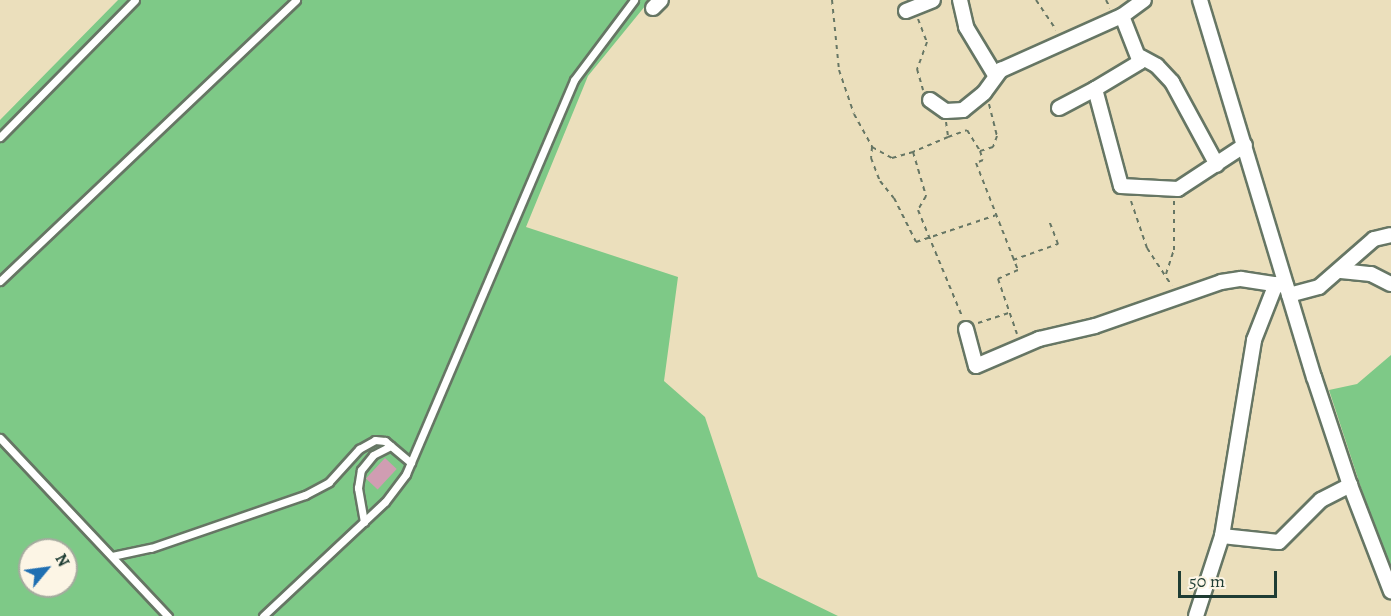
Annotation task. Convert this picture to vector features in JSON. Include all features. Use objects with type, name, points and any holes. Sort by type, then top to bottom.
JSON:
[{"type":"street","points":[[960,0],[966,27],[995,75]]},
{"type":"street","points":[[930,100],[946,111],[963,110],[984,93],[995,75],[1122,16],[1144,0]]},
{"type":"street","points":[[1200,0],[1245,145],[1284,288],[1350,485],[1391,591]]},
{"type":"street","points":[[906,11],[928,2]]},
{"type":"street","points":[[1122,16],[1141,57],[1157,66],[1172,82],[1217,165]]},
{"type":"street","points":[[1059,108],[1137,67],[1141,57]]},
{"type":"street","points":[[1095,89],[1121,186],[1172,190],[1189,185],[1245,145]]},
{"type":"street","points":[[966,329],[976,366],[1022,346],[1241,279],[1284,288],[1319,287],[1341,271],[1374,239],[1391,235]]},
{"type":"street","points":[[1341,271],[1371,274],[1391,284]]},
{"type":"street","points":[[1196,616],[1222,536],[1254,340],[1284,288]]},
{"type":"street","points":[[1222,536],[1279,542],[1321,501],[1350,485]]},
{"type":"lane","points":[[0,137],[135,0]]},
{"type":"lane","points":[[0,282],[296,0]]},
{"type":"lane","points":[[263,616],[364,522],[398,487],[411,463],[574,80],[634,0]]},
{"type":"lane","points":[[0,438],[168,616]]},
{"type":"lane","points":[[112,556],[151,548],[305,495],[336,476],[367,443],[380,440],[411,463]]},
{"type":"lane","points":[[364,522],[358,488],[361,470],[373,455],[391,446]]},
{"type":"path","points":[[832,0],[839,70],[854,114],[872,147],[892,158],[967,130],[980,151],[983,160],[976,163],[1018,270],[998,279],[1022,346]]},
{"type":"path","points":[[1036,0],[1063,44]]},
{"type":"path","points":[[928,2],[917,17],[927,42],[917,69],[930,100]]},
{"type":"path","points":[[980,151],[993,147],[997,136],[984,93]]},
{"type":"path","points":[[946,111],[948,137]]},
{"type":"path","points":[[872,147],[871,158],[880,182],[894,198],[916,242],[996,215]]},
{"type":"path","points":[[913,152],[926,196],[918,210],[966,329],[1009,313]]},
{"type":"path","points":[[1121,186],[1130,200],[1147,248],[1166,274],[1178,297]]},
{"type":"path","points":[[1166,274],[1174,250],[1176,208],[1172,190]]},
{"type":"path","points":[[1013,260],[1058,244],[1049,221]]},
{"type":"green space","points":[[118,0],[650,0],[588,76],[526,227],[678,277],[664,381],[705,417],[758,577],[838,616],[0,616],[0,120]]},
{"type":"green space","points":[[1391,355],[1391,579],[1329,390],[1357,384]]},
{"type":"building","points":[[385,458],[397,469],[378,489],[366,478]]}]
